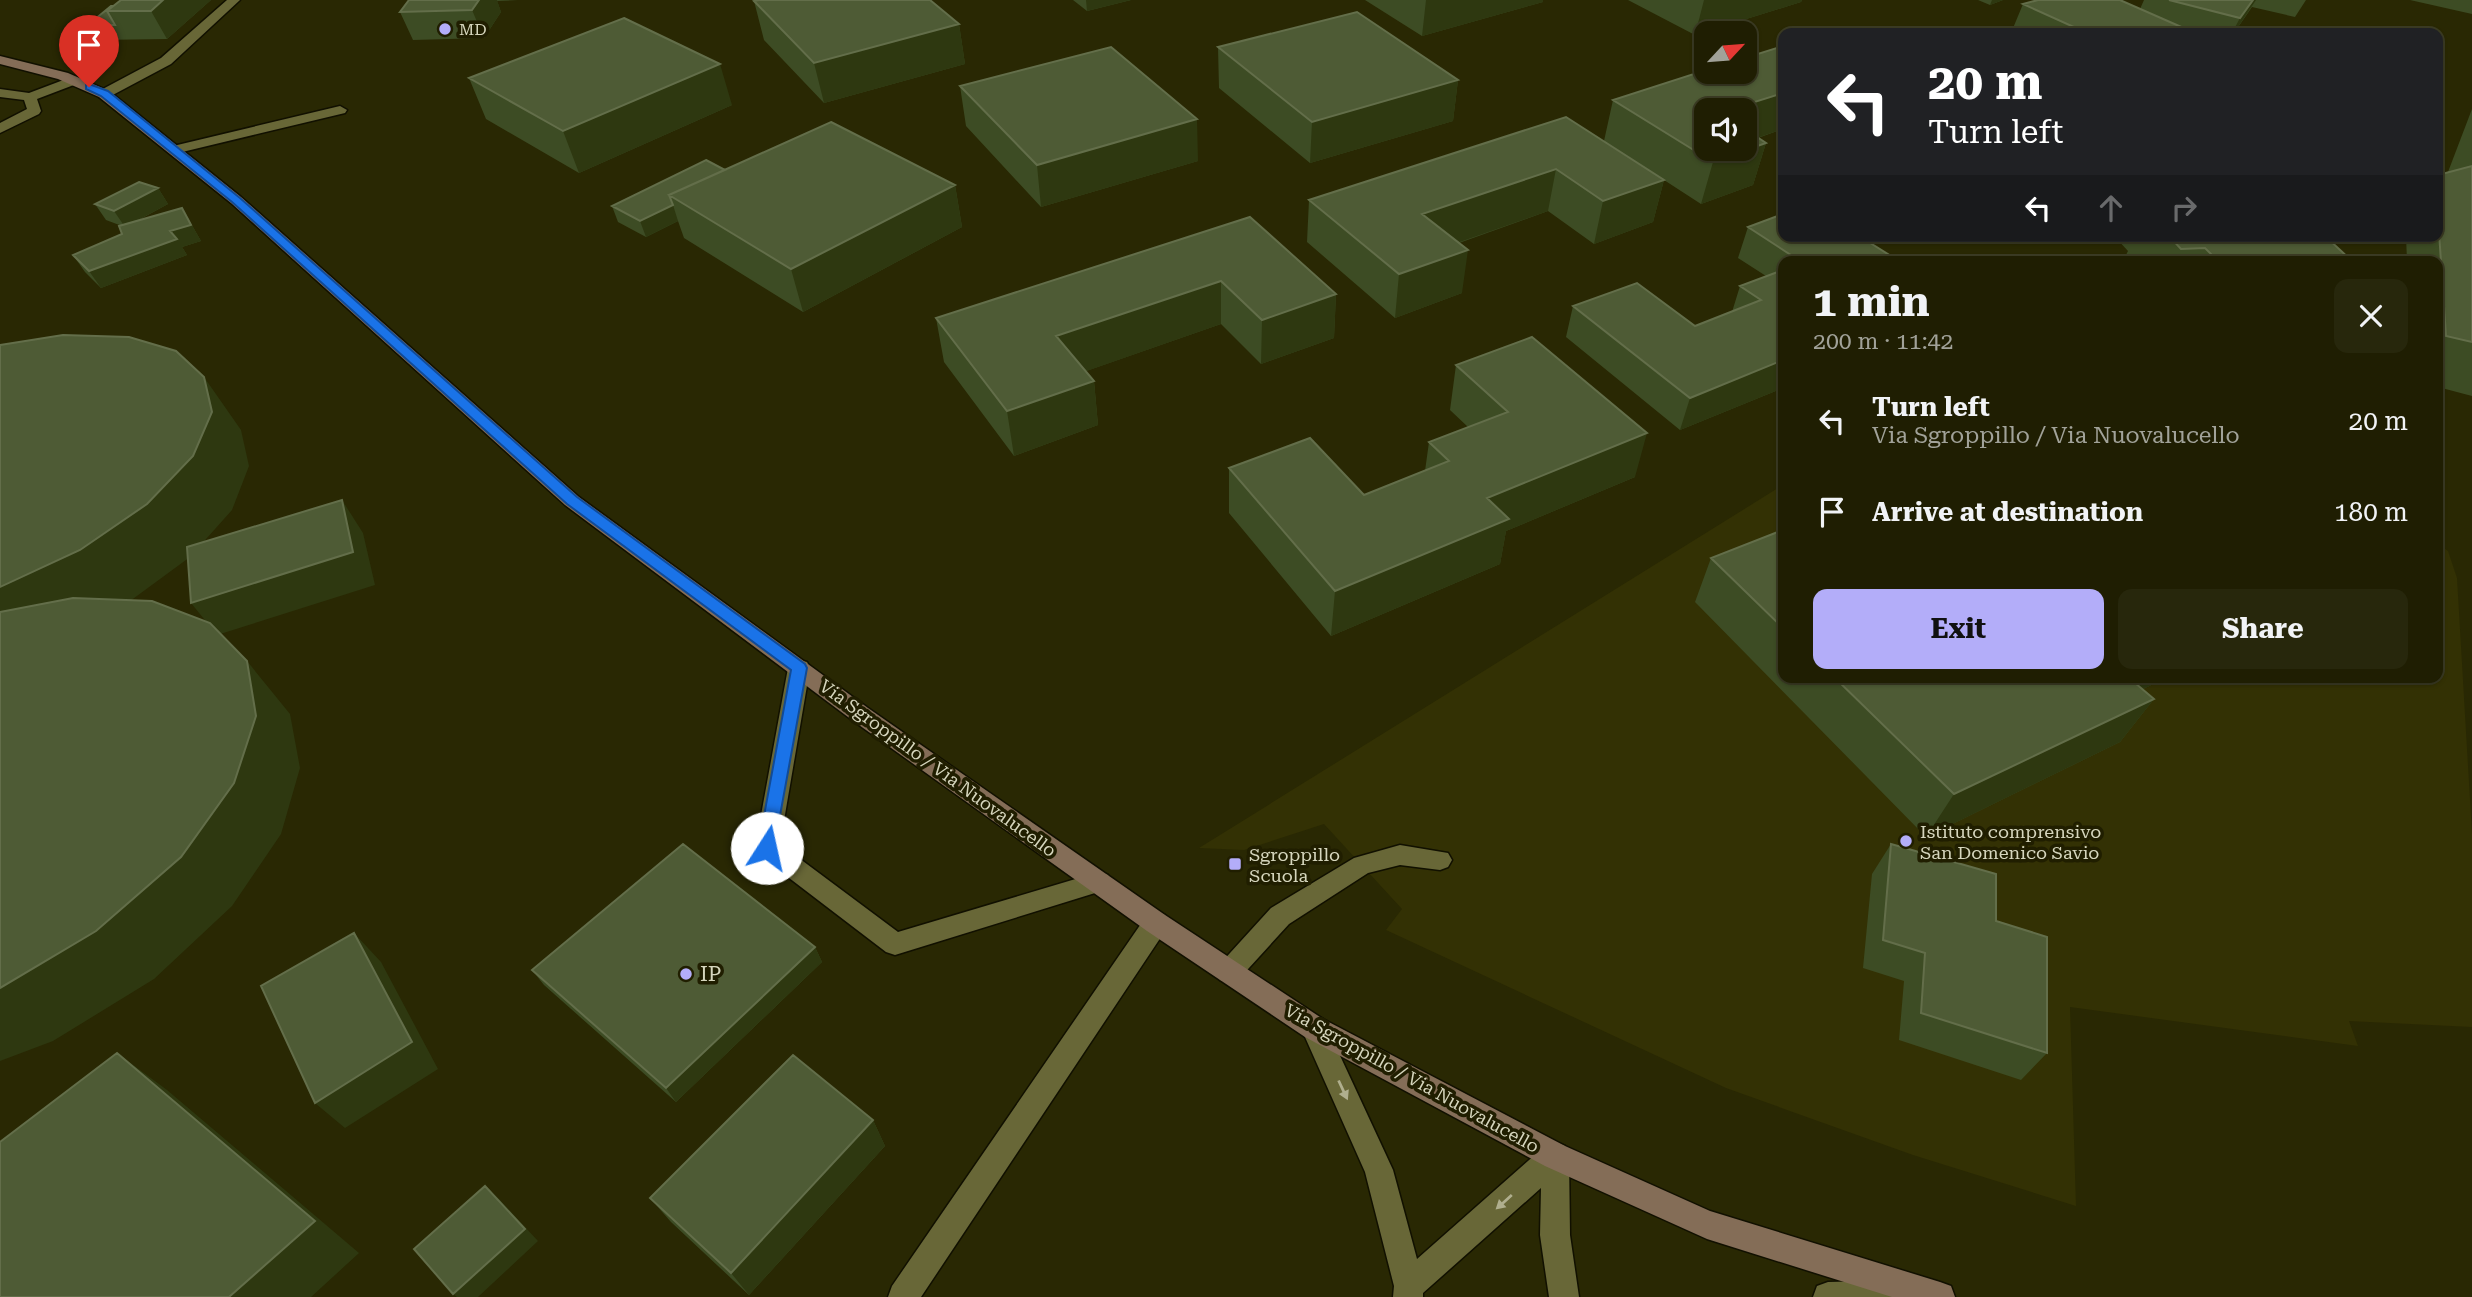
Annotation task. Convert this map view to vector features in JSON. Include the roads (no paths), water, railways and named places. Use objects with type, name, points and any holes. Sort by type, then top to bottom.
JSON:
[{"type":"main road","name":"Via Sgroppillo / Via Nuovalucello","points":[[0,60],[74,80],[104,94],[236,200],[572,501],[799,668],[1156,923],[1314,1028],[1555,1156],[1707,1225],[1934,1296]]},
{"type":"street","points":[[104,94],[166,61],[234,0]]},
{"type":"street","points":[[0,93],[30,97],[74,80]]},
{"type":"street","points":[[0,129],[34,111],[30,97]]},
{"type":"street","points":[[174,150],[340,110]]},
{"type":"street","points":[[799,668],[767,848],[895,943],[1099,882]]},
{"type":"street","points":[[1229,972],[1280,916],[1362,866],[1400,855],[1440,860]]},
{"type":"street","points":[[903,1297],[1156,923]]},
{"type":"street","points":[[1314,1028],[1379,1170],[1409,1292],[1555,1156]]},
{"type":"street","points":[[1555,1156],[1555,1235],[1564,1297]]},
{"type":"street","points":[[1828,1297],[1934,1296]]},
{"type":"place","name":"MD","points":[[445,29]]},
{"type":"place","name":"Istituto comprensivo San Domenico Savio","points":[[1906,841]]},
{"type":"place","name":"Sgroppillo Scuola","points":[[1235,864]]},
{"type":"place","name":"IP","points":[[686,974]]}]
